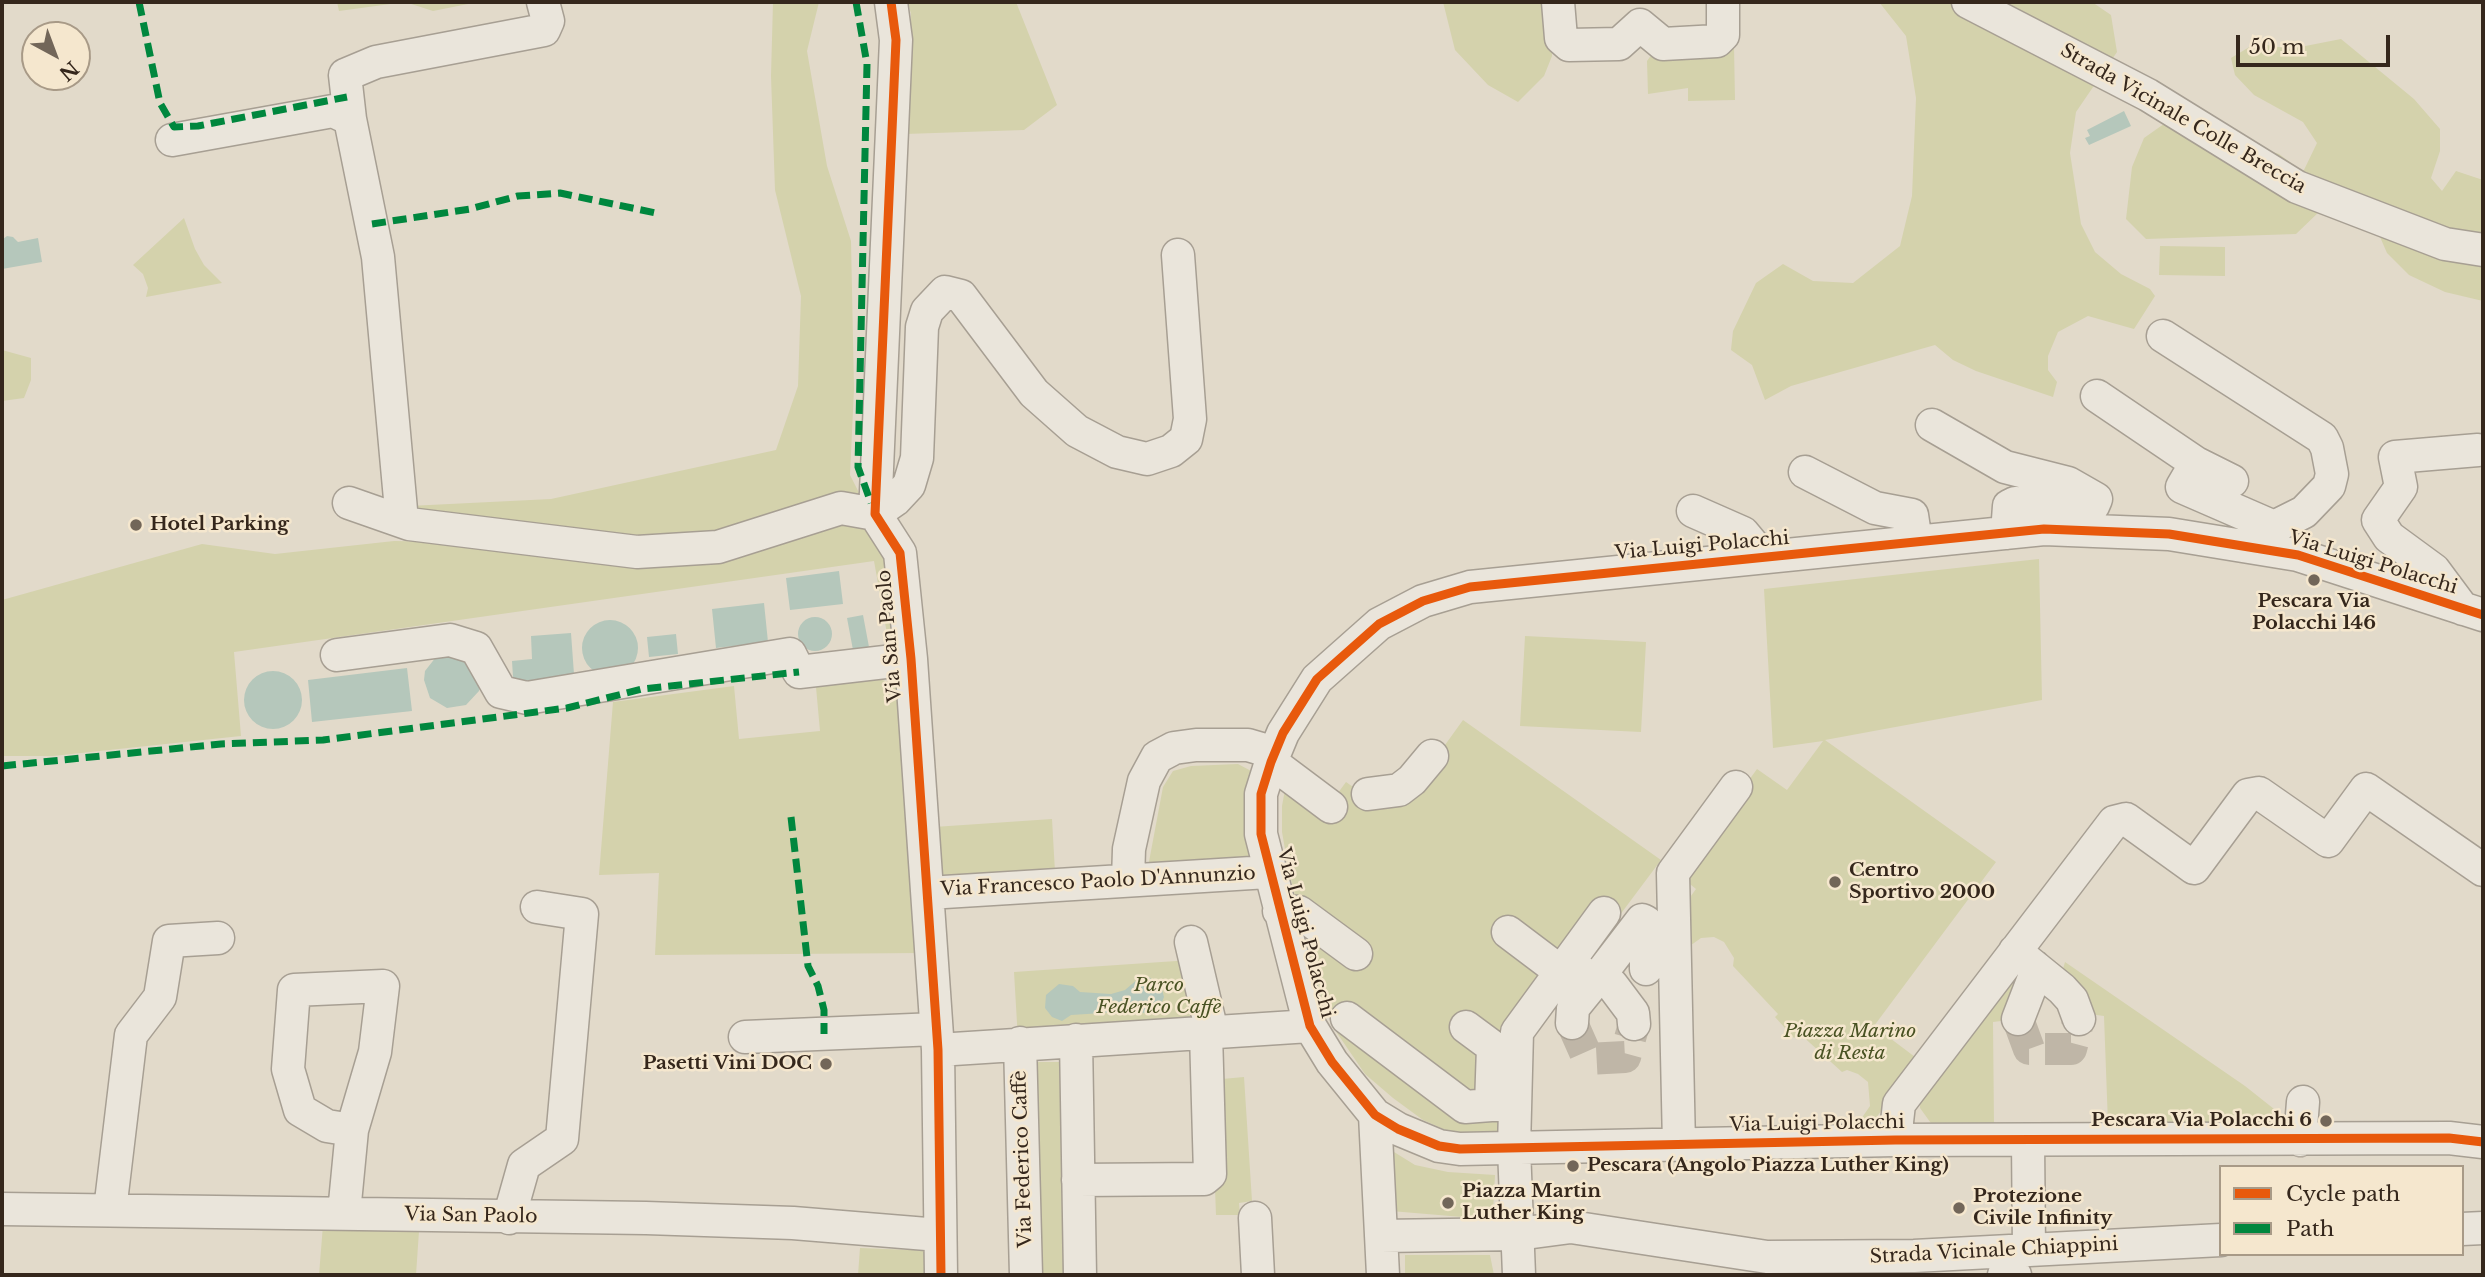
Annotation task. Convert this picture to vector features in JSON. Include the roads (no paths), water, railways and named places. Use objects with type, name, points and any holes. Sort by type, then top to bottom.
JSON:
[{"type":"street","points":[[543,2],[548,21],[544,30],[376,62],[345,75],[350,119],[378,257],[369,517],[637,552],[718,547],[841,508],[875,514],[895,500],[909,485],[917,458],[922,327],[927,311],[945,292],[961,296],[1034,393],[1077,431],[1117,452],[1147,459],[1171,451],[1186,439],[1189,419],[1178,255]]},
{"type":"street","points":[[875,514],[896,40],[891,2]]},
{"type":"street","points":[[1558,2],[1561,37],[1569,45],[1619,44],[1640,25],[1663,44],[1717,41],[1723,35],[1723,2]]},
{"type":"street","name":"Strada Vicinale Colle Breccia","points":[[1968,2],[2148,95],[2297,187],[2445,244],[2483,250]]},
{"type":"street","points":[[172,139],[333,111],[350,119]]},
{"type":"street","name":"Via Luigi Polacchi","points":[[2163,336],[2322,438],[2327,447],[2332,474],[2329,486],[2272,539],[2043,528],[1470,587],[1423,601],[1379,624],[1317,679],[1283,733],[1261,794],[1261,834],[1268,872],[1310,1026],[1332,1062],[1375,1115],[1398,1129],[1439,1146],[1460,1149],[1895,1140],[2449,1138],[2483,1142]]},
{"type":"street","points":[[2097,397],[2196,463],[2232,481]]},
{"type":"street","points":[[1932,425],[2005,467],[2068,483],[2096,499],[2092,506],[2015,503],[2009,506],[2007,533]]},
{"type":"street","name":"Via Luigi Polacchi","points":[[2473,612],[2434,570],[2389,537],[2378,520],[2401,487],[2395,457],[2478,450]]},
{"type":"street","name":"Via Luigi Polacchi","points":[[2196,463],[2182,487],[2298,555],[2473,612]]},
{"type":"street","points":[[1805,472],[1875,508],[1912,515],[1916,542]]},
{"type":"street","name":"Via Luigi Polacchi","points":[[1693,511],[1742,533],[1763,558]]},
{"type":"street","name":"Via San Paolo","points":[[875,514],[900,553],[911,659],[937,1039],[941,1275]]},
{"type":"street","points":[[337,655],[450,640],[476,648],[501,692],[527,698],[790,654],[799,672],[911,659]]},
{"type":"street","points":[[1128,880],[1129,849],[1144,781],[1157,757],[1174,748],[1206,744],[1248,745],[1273,758],[1331,807]]},
{"type":"street","points":[[1368,794],[1399,790],[1412,780],[1432,756]]},
{"type":"street","points":[[1679,1145],[1673,873],[1736,787]]},
{"type":"street","name":"Via Luigi Polacchi","points":[[1895,1140],[1899,1104],[2025,959],[2114,822],[2126,820],[2194,868],[2248,794],[2259,793],[2328,841],[2366,789],[2483,870]]},
{"type":"street","name":"Via Francesco Paolo D'Annunzio","points":[[928,892],[1268,872]]},
{"type":"street","points":[[509,1218],[524,1165],[562,1139],[582,914],[537,907]]},
{"type":"street","points":[[1279,911],[1299,912],[1356,954]]},
{"type":"street","points":[[1503,1105],[1517,1032],[1597,923]]},
{"type":"street","points":[[1508,932],[1565,967],[1587,976],[1599,976],[1612,985],[1633,1013],[1634,1024]]},
{"type":"street","points":[[110,1210],[131,1035],[160,997],[169,942],[218,938]]},
{"type":"street","points":[[1078,1180],[1204,1179],[1210,1174],[1209,1033],[1191,942]]},
{"type":"street","points":[[1572,1023],[1573,1008],[1619,950]]},
{"type":"street","points":[[2018,1019],[2035,975],[2025,959]]},
{"type":"street","points":[[2025,959],[2072,1000],[2079,1019]]},
{"type":"street","points":[[344,1213],[352,1130],[374,1052],[383,986],[294,990],[288,1069],[300,1110],[327,1126],[352,1130]]},
{"type":"street","points":[[1346,1018],[1465,1107],[1503,1105]]},
{"type":"street","name":"Via Federico Caffè","points":[[746,1037],[937,1039],[1020,1043],[1310,1026]]},
{"type":"street","points":[[1466,1027],[1493,1047],[1514,1148],[1519,1275]]},
{"type":"street","points":[[1076,1040],[1080,1275]]},
{"type":"street","name":"Via Federico Caffè","points":[[1020,1043],[1027,1275]]},
{"type":"street","points":[[2300,1140],[2303,1102]]},
{"type":"street","points":[[1375,1115],[1383,1275]]},
{"type":"street","points":[[2449,1138],[2483,1158]]},
{"type":"street","points":[[2004,1275],[2032,1262],[2028,1140]]},
{"type":"street","name":"Via San Paolo","points":[[2,1209],[646,1218],[793,1223],[939,1235]]},
{"type":"street","points":[[1255,1218],[1258,1275]]},
{"type":"street","name":"Strada Vicinale Chiappini","points":[[1518,1234],[1571,1227],[1691,1261],[1767,1266],[2032,1262],[2219,1240]]},
{"type":"street","points":[[2464,1229],[2483,1227]]},
{"type":"street","points":[[1381,1237],[1518,1234]]},
{"type":"tunnel","points":[[2018,1019],[2029,1049],[2071,1049],[2079,1019]]},
{"type":"tunnel","points":[[1572,1023],[1588,1059],[1625,1057],[1634,1024]]},
{"type":"place","name":"Hotel Parking","points":[[136,525]]},
{"type":"place","name":"Pescara Via Polacchi 146","points":[[2314,580]]},
{"type":"place","name":"Centro Sportivo 2000","points":[[1835,882]]},
{"type":"place","name":"Pasetti Vini DOC","points":[[826,1064]]},
{"type":"place","name":"Pescara Via Polacchi 6","points":[[2326,1121]]},
{"type":"place","name":"Pescara (Angolo Piazza Luther King)","points":[[1573,1166]]},
{"type":"place","name":"Piazza Martin Luther King","points":[[1448,1203]]},
{"type":"place","name":"Protezione Civile Infinity","points":[[1959,1208]]},
{"type":"park label","name":"Parco Federico Caffè","points":[[1159,997]]},
{"type":"park label","name":"Piazza Marino di Resta","points":[[1850,1043]]}]
